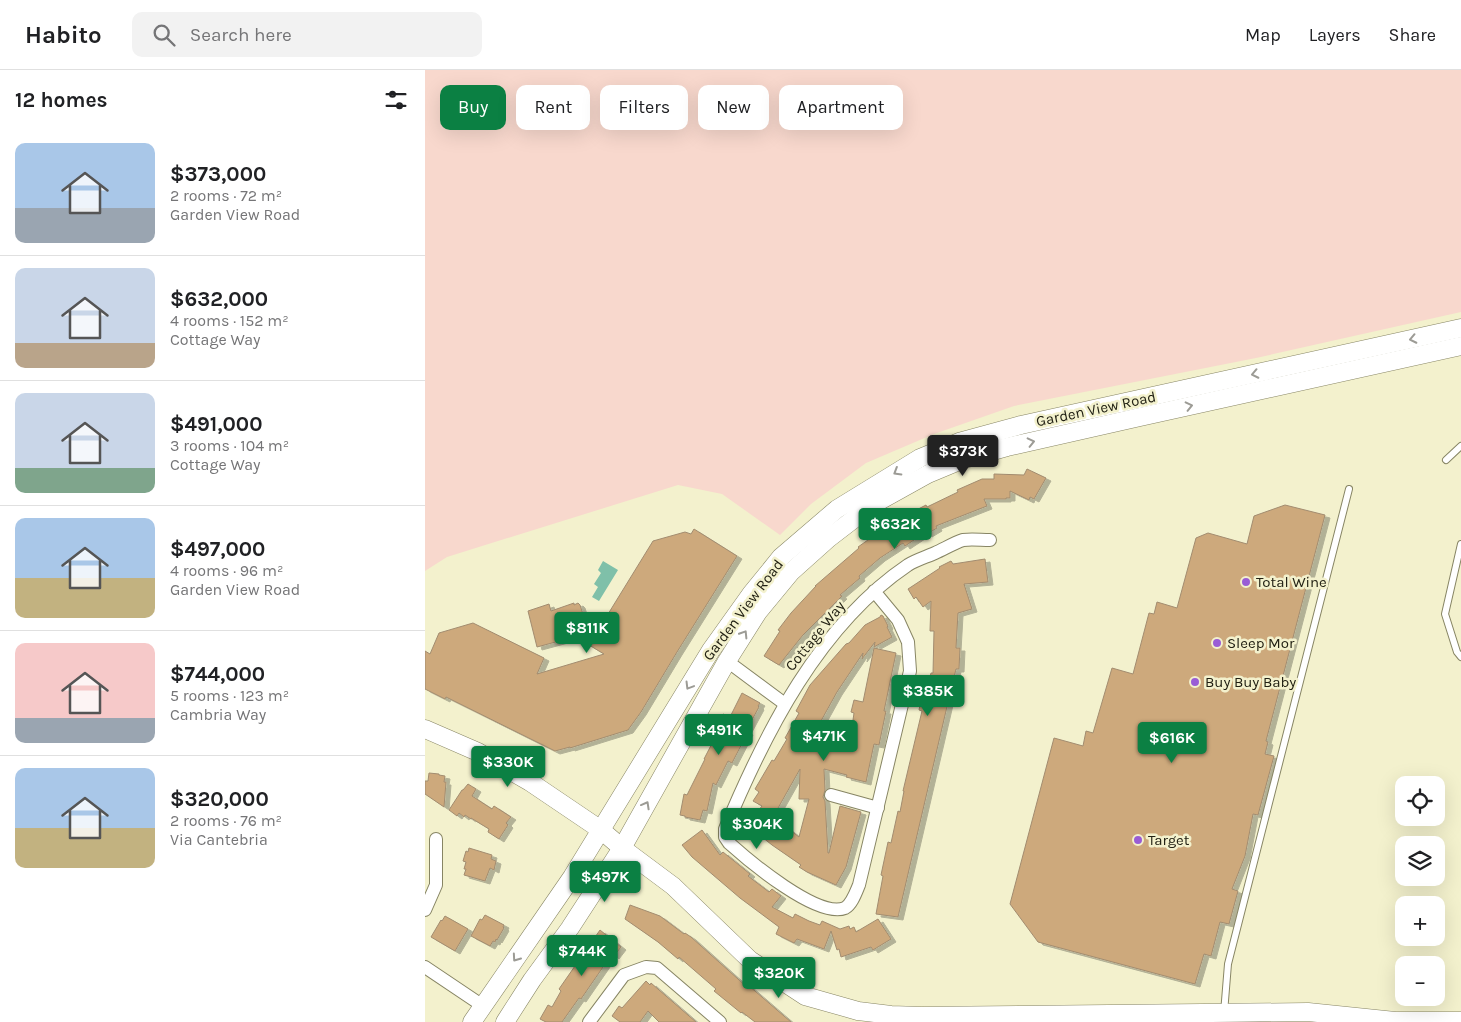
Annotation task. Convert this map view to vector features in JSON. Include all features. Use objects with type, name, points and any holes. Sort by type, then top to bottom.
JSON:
[{"type":"main road","name":"Garden View Road","points":[[472,1022],[555,903],[711,650],[751,594],[781,557],[837,509],[920,458],[959,442],[1021,425],[1461,328]]},
{"type":"main road","name":"Garden View Road","points":[[505,1022],[622,848],[727,661],[758,612],[791,572],[829,538],[872,505],[928,474],[964,459],[1203,402],[1461,346]]},
{"type":"main road","points":[[425,729],[478,752],[530,782],[601,830],[673,886],[750,960],[805,996],[858,1011],[921,1016],[1309,1012],[1395,1021],[1461,1021]]},
{"type":"street","name":"Cottage Way","points":[[874,591],[898,620],[908,642],[910,671],[859,885],[847,907],[836,910],[816,906],[776,881],[729,843],[725,837],[725,829],[744,783],[785,704],[803,676],[842,625],[874,591],[909,564],[963,540],[990,540]]},
{"type":"street","points":[[727,661],[785,704]]},
{"type":"street","points":[[831,795],[877,808]]},
{"type":"street","points":[[425,910],[436,884],[436,839]]},
{"type":"street","points":[[425,967],[483,1006]]},
{"type":"street","points":[[589,1022],[625,975],[646,967],[657,968],[720,1022]]},
{"type":"lane","points":[[1446,460],[1461,446]]},
{"type":"lane","points":[[1224,1013],[1228,964],[1349,489]]},
{"type":"lane","points":[[1461,544],[1445,614],[1457,652],[1461,656]]},
{"type":"shaded area","points":[[425,70],[1461,70],[1461,312],[1256,358],[1014,406],[934,434],[866,463],[811,504],[780,535],[722,494],[678,485],[447,557],[425,571]]},
{"type":"shaded area","points":[[603,561],[618,570],[599,601],[592,597],[598,587],[594,584],[601,573],[598,570]]},
{"type":"building","points":[[1027,469],[1046,478],[1034,499],[1030,497],[1029,500],[1010,491],[1010,498],[984,499],[987,506],[936,526],[937,528],[927,534],[926,532],[905,546],[903,543],[880,558],[859,576],[860,578],[840,595],[842,596],[803,635],[779,665],[764,656],[780,631],[778,630],[791,613],[815,586],[858,547],[901,518],[958,492],[957,490],[982,479],[994,479],[994,474],[1024,475]]},
{"type":"building","name":"Target","points":[[1285,505],[1325,515],[1266,741],[1268,742],[1265,754],[1274,756],[1258,815],[1253,814],[1245,856],[1232,889],[1238,891],[1229,924],[1220,922],[1211,956],[1204,954],[1195,984],[1038,942],[1010,904],[1054,738],[1083,746],[1086,731],[1093,733],[1112,668],[1133,674],[1149,613],[1154,614],[1157,602],[1177,608],[1196,538],[1208,533],[1247,544],[1254,516]]},
{"type":"building","points":[[694,529],[737,556],[628,730],[555,751],[446,697],[445,699],[425,689],[425,651],[430,654],[439,633],[473,623],[544,658],[537,674],[604,654],[589,645],[653,541],[685,532],[691,534]]},
{"type":"building","points":[[985,559],[988,582],[964,584],[972,609],[958,613],[956,648],[960,648],[959,669],[956,669],[898,917],[876,914],[888,842],[891,843],[898,811],[900,812],[903,791],[922,711],[919,710],[924,685],[927,676],[930,677],[931,673],[933,673],[934,631],[930,631],[931,601],[923,607],[916,597],[914,599],[908,589],[939,567],[951,561],[953,564]]},
{"type":"building","points":[[574,603],[574,605],[578,603],[580,605],[589,633],[537,647],[528,611],[549,604],[551,611]]},
{"type":"building","points":[[881,615],[883,616],[892,637],[874,647],[875,642],[862,659],[863,653],[837,692],[811,739],[845,747],[848,733],[851,734],[854,713],[851,712],[854,700],[863,702],[874,648],[896,653],[879,745],[874,744],[866,782],[824,769],[825,790],[823,797],[825,801],[828,853],[840,806],[861,812],[846,867],[836,885],[799,867],[801,865],[747,825],[762,806],[753,801],[759,792],[755,789],[787,739],[785,738],[799,713],[796,711],[810,685],[865,625]],"holes":[[[800,769],[799,799],[809,799],[799,837],[773,817]]]},
{"type":"building","points":[[742,693],[760,703],[746,731],[748,732],[732,763],[728,761],[716,785],[713,783],[707,811],[703,810],[700,820],[680,815],[684,794],[687,795],[720,728],[716,726],[723,714],[730,717]]},
{"type":"building","points":[[429,773],[445,776],[444,807],[425,794],[425,781],[428,781]]},
{"type":"building","points":[[468,784],[476,789],[472,796],[492,809],[494,806],[511,817],[506,823],[508,825],[499,839],[488,832],[489,829],[471,818],[465,815],[464,817],[459,813],[457,816],[449,810]]},
{"type":"building","points":[[702,830],[720,855],[723,852],[750,874],[748,876],[769,892],[772,889],[781,896],[772,907],[793,918],[795,914],[820,925],[822,921],[840,929],[849,926],[850,929],[854,927],[856,932],[878,919],[891,939],[873,950],[871,947],[841,957],[831,931],[824,949],[797,939],[794,943],[776,934],[779,927],[740,898],[692,857],[682,845]]},
{"type":"building","points":[[469,848],[492,855],[491,859],[496,861],[494,870],[490,868],[485,881],[464,875],[466,862],[463,861]]},
{"type":"building","points":[[630,905],[660,916],[691,937],[747,987],[748,985],[791,1022],[755,1022],[741,1013],[714,991],[716,989],[679,957],[678,959],[658,942],[625,919]]},
{"type":"building","points":[[485,915],[504,925],[497,940],[493,941],[490,946],[471,936],[480,919],[482,920]]},
{"type":"building","points":[[445,916],[468,929],[455,951],[431,937]]},
{"type":"building","points":[[600,930],[621,947],[614,956],[612,954],[581,999],[579,998],[562,1022],[546,1022],[540,1019],[548,1005],[552,1007],[561,991],[559,989]]},
{"type":"building","points":[[646,981],[650,985],[651,983],[696,1022],[659,1022],[648,1011],[640,1022],[620,1022],[612,1016],[619,1006],[622,1008]]},
{"type":"place","name":"Total Wine","points":[[1246,582]]},
{"type":"place","name":"Sleep Mor","points":[[1217,643]]},
{"type":"place","name":"Buy Buy Baby","points":[[1195,682]]},
{"type":"place","name":"Target","points":[[1138,840]]}]
